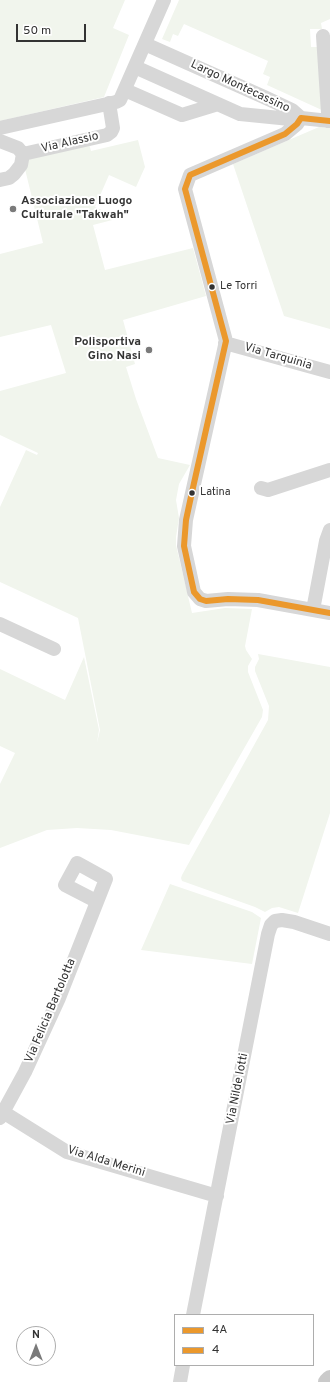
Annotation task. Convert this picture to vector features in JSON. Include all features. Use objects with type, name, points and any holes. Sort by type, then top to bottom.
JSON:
[{"type":"main road","points":[[327,1382],[330,1379]]},
{"type":"street","points":[[0,128],[120,100],[164,0]]},
{"type":"street","points":[[323,36],[328,121],[301,118],[297,124],[285,134],[190,175],[185,189],[225,343],[186,526],[184,546],[194,592],[200,600],[258,600],[330,613]]},
{"type":"street","name":"Largo Montecassino","points":[[145,44],[292,110],[301,118]]},
{"type":"street","name":"Largo Montecassino","points":[[135,67],[240,114],[290,119],[301,118]]},
{"type":"street","name":"Largo Montecassino","points":[[125,90],[182,116],[218,104]]},
{"type":"street","name":"Via Alassio","points":[[23,154],[107,135],[113,128],[109,103]]},
{"type":"street","points":[[0,141],[18,148],[23,154],[21,165],[14,174],[9,178],[0,180]]},
{"type":"street","points":[[0,168],[14,174]]},
{"type":"street","name":"Via Tarquinia","points":[[225,343],[330,372]]},
{"type":"street","points":[[261,488],[268,490],[330,470]]},
{"type":"street","points":[[313,610],[326,542],[330,530]]},
{"type":"street","points":[[0,624],[54,649]]},
{"type":"street","name":"Via Felicia Bartolotta","points":[[2,1115],[25,1072],[59,998],[96,901]]},
{"type":"street","name":"Via Nilde Iotti","points":[[193,1314],[268,934],[275,921],[282,920],[294,922],[330,934]]},
{"type":"street","name":"Via Alda Merini","points":[[2,1115],[67,1152],[217,1196]]},
{"type":"street","points":[[180,1382],[183,1366]]},
{"type":"shaded area","points":[[0,0],[125,0],[113,28],[129,35],[104,97],[0,121]]},
{"type":"shaded area","points":[[179,0],[330,0],[330,19],[321,23],[322,29],[310,29],[311,47],[320,47],[324,111],[267,85],[270,77],[263,74],[268,61],[184,24],[178,36],[173,34],[170,42],[162,39]]},
{"type":"shaded area","points":[[319,127],[330,128],[330,329],[284,316],[233,164]]},
{"type":"shaded area","points":[[138,140],[145,167],[136,187],[109,175],[95,207],[120,218],[93,225],[105,270],[193,248],[206,296],[123,320],[135,364],[126,367],[158,458],[190,465],[179,484],[176,500],[179,518],[176,545],[192,613],[225,608],[252,609],[245,646],[252,659],[248,666],[248,672],[263,710],[262,717],[189,845],[111,830],[77,828],[47,830],[0,848],[0,784],[15,753],[0,746],[0,669],[65,700],[84,657],[99,730],[97,743],[100,730],[78,618],[0,582],[0,507],[26,450],[37,455],[38,453],[0,435],[0,391],[66,373],[51,325],[0,337],[0,254],[43,243],[24,165],[28,158],[89,144],[91,151]]},
{"type":"shaded area","points":[[258,654],[330,667],[330,813],[298,913],[279,907],[272,908],[265,912],[182,881],[181,878],[268,720],[269,706],[255,671],[255,667],[259,659]]},
{"type":"shaded area","points":[[170,884],[252,912],[261,918],[252,964],[141,950]]},
{"type":"transit line","name":"4A","points":[[192,492],[226,341],[185,189],[190,175],[285,134],[297,124],[301,118],[330,121]]},
{"type":"transit line","name":"4","points":[[192,492],[186,520],[184,546],[194,592],[200,599],[206,601],[228,599],[258,600],[330,613]]},
{"type":"place","name":"Associazione Luogo Culturale \"Takwah\"","points":[[13,209]]},
{"type":"place","name":"Le Torri","points":[[212,287]]},
{"type":"place","name":"Polisportiva Gino Nasi","points":[[149,350]]},
{"type":"place","name":"Latina","points":[[192,493]]}]
